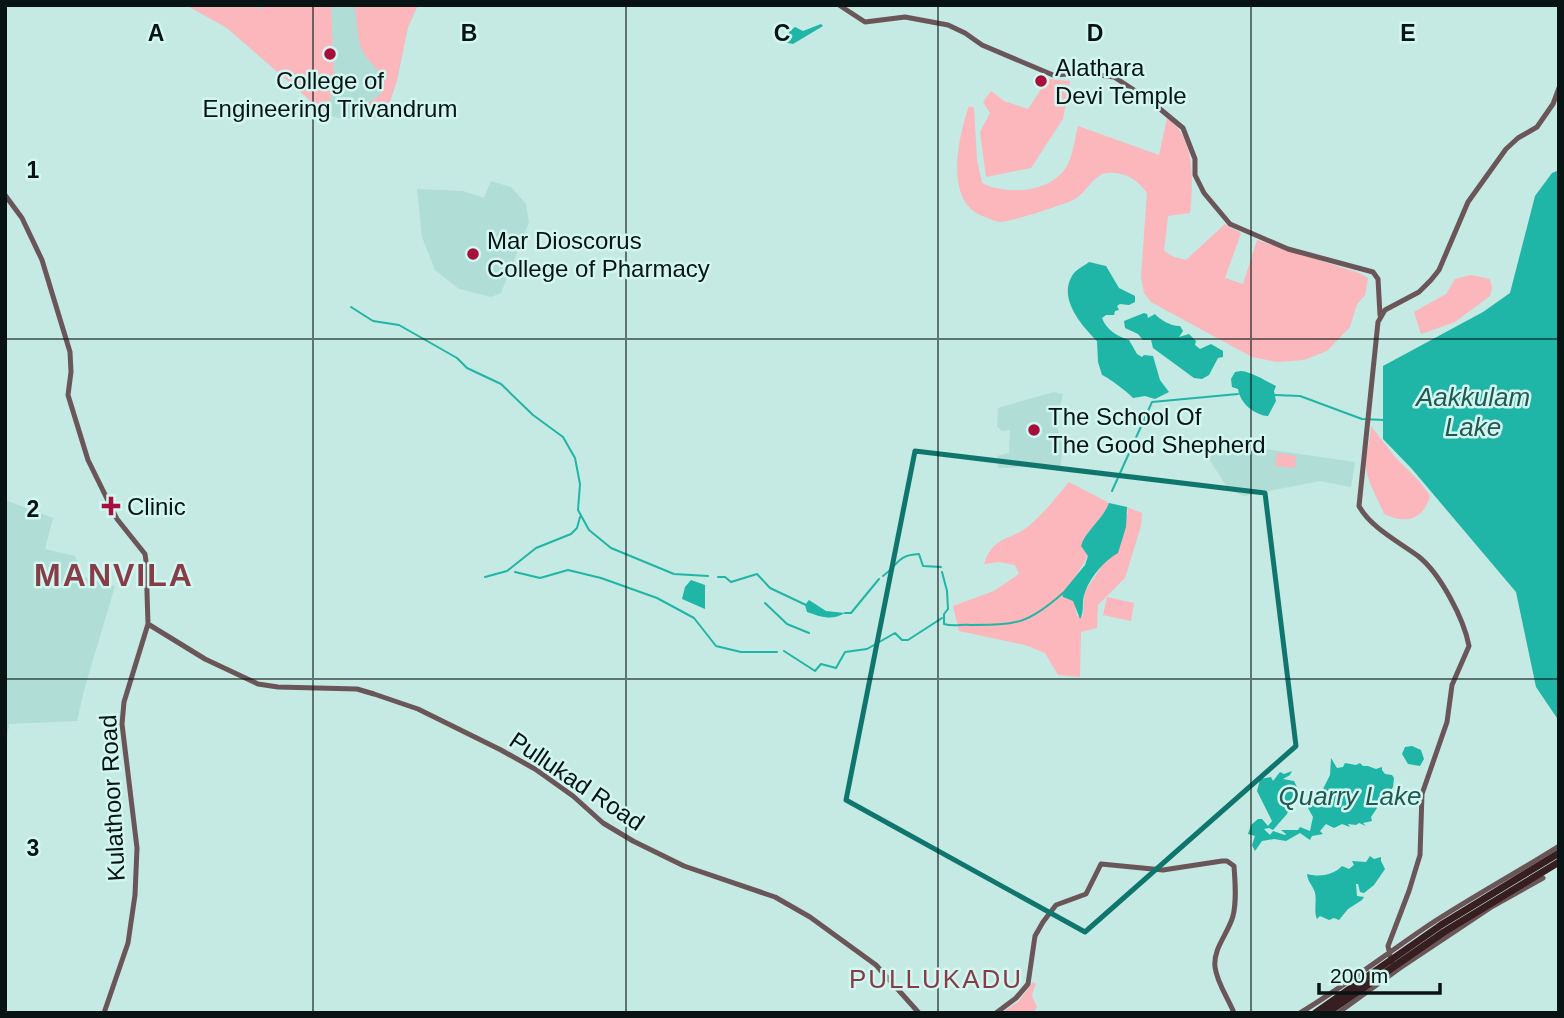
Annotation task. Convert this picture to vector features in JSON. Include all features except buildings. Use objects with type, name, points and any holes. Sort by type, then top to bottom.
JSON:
[{"type":"highway","points":[[1539,871],[1559,853]]},
{"type":"highway","points":[[1327,1013],[1441,925],[1559,862]]},
{"type":"highway","points":[[1315,1013],[1393,962]]},
{"type":"street","points":[[839,5],[870,22],[905,17],[948,25],[982,45],[1053,75],[1085,73],[1114,77],[1148,99],[1183,128],[1195,159],[1195,175],[1204,193],[1230,224],[1288,248],[1373,272],[1378,279],[1380,316],[1376,329],[1359,506],[1367,517],[1421,558],[1434,572],[1457,615],[1469,646],[1452,685],[1447,722],[1422,794],[1419,855],[1409,891],[1391,934],[1393,962]]},
{"type":"street","points":[[1380,316],[1393,305],[1419,292],[1431,280],[1468,202],[1506,149],[1537,127],[1553,104],[1559,88]]},
{"type":"street","name":"Kulathoor Road","points":[[5,195],[22,218],[43,260],[70,352],[68,395],[88,460],[117,519],[145,554],[148,624],[124,702],[122,724],[137,848],[131,927],[121,968],[104,1013]]},
{"type":"street","name":"Pullukad Road","points":[[148,624],[205,659],[258,684],[357,690],[374,694],[418,709],[501,750],[535,769],[573,796],[603,823],[633,841],[684,866],[775,897],[810,917],[876,965],[919,1013]]},
{"type":"street","points":[[1338,1013],[1393,962],[1500,879],[1559,846]]},
{"type":"street","points":[[996,1013],[1017,998],[1028,984],[1033,945],[1039,927],[1056,905],[1086,894],[1101,864],[1163,870],[1222,861],[1234,866],[1235,903],[1232,917],[1217,949],[1215,968],[1234,1013]]},
{"type":"street","points":[[1300,1013],[1493,906],[1539,871]]},
{"type":"highlighted area","points":[[915,451],[1265,493],[1296,746],[1085,932],[846,800]]},
{"type":"shaded area","name":"College of Engineering Trivandrum","points":[[186,5],[418,5],[408,27],[397,80],[385,117],[343,119],[327,115],[227,28]]},
{"type":"shaded area","points":[[186,5],[255,5],[261,10],[265,5],[331,5],[334,78],[327,115],[227,28]]},
{"type":"shaded area","points":[[354,5],[418,5],[408,27],[397,80],[385,117],[368,118],[368,103],[383,90],[384,83],[362,50]]},
{"type":"shaded area","points":[[1048,79],[1070,81],[1063,119],[1031,168],[986,177],[980,132],[990,113],[983,102],[991,91],[1004,101],[1028,109]]},
{"type":"shaded area","points":[[969,106],[974,108],[977,160],[982,183],[1004,190],[1041,186],[1061,174],[1070,160],[1078,126],[1159,155],[1167,118],[1176,126],[1188,148],[1192,188],[1190,213],[1168,216],[1164,251],[1186,260],[1225,224],[1241,233],[1225,278],[1243,284],[1257,240],[1359,273],[1368,278],[1365,295],[1357,304],[1350,327],[1327,351],[1304,360],[1277,362],[1252,357],[1151,302],[1144,293],[1141,277],[1147,193],[1134,180],[1124,175],[1106,173],[1073,200],[1007,221],[1000,222],[972,210],[963,199],[957,168],[961,135]]},
{"type":"shaded area","name":"Mar Dioscorus College of Pharmacy","points":[[491,181],[511,187],[526,204],[529,222],[501,293],[491,297],[459,289],[435,270],[422,237],[417,189],[463,191],[484,198]]},
{"type":"shaded area","points":[[1471,275],[1490,279],[1490,296],[1455,322],[1421,334],[1414,312],[1446,294],[1455,279]]},
{"type":"shaded area","name":"The School Of The Good Shepherd","points":[[1054,392],[1063,394],[1056,423],[1063,447],[1060,469],[1045,466],[998,468],[997,456],[1009,453],[1010,430],[1002,431],[997,426],[998,408]]},
{"type":"shaded area","points":[[1371,426],[1430,496],[1423,511],[1412,518],[1399,519],[1384,514],[1372,488],[1366,467]]},
{"type":"shaded area","points":[[1224,446],[1245,446],[1355,462],[1351,487],[1320,481],[1244,496],[1229,490],[1205,453]]},
{"type":"shaded area","points":[[1277,453],[1296,456],[1295,468],[1275,466]]},
{"type":"shaded area","points":[[1069,482],[1109,503],[1083,541],[1081,546],[1088,556],[1063,597],[1074,601],[1077,616],[1083,616],[1084,593],[1105,561],[1128,513],[1127,507],[1142,513],[1141,526],[1125,578],[1098,605],[1097,628],[1081,632],[1080,677],[1058,675],[1045,653],[1025,645],[959,631],[953,606],[994,591],[1019,574],[1015,565],[999,562],[984,564],[988,554],[999,542],[1032,523]]},
{"type":"shaded area","points":[[5,500],[53,518],[45,549],[75,556],[84,577],[115,586],[77,721],[9,724],[5,753]]},
{"type":"shaded area","points":[[1107,597],[1134,603],[1131,621],[1103,615]]},
{"type":"shaded area","points":[[1033,982],[1036,984],[1032,996],[1037,1007],[1033,1013],[1001,1013],[1018,1002]]},
{"type":"water","points":[[821,24],[823,26],[793,44],[783,42],[795,27],[803,31]]},
{"type":"water","name":"Aakkulam Lake","points":[[1559,170],[1559,721],[1536,687],[1516,592],[1412,469],[1383,439],[1383,366],[1483,312],[1510,293],[1535,196],[1552,173]]},
{"type":"water","points":[[1089,262],[1106,266],[1119,288],[1135,296],[1135,302],[1129,305],[1120,304],[1114,315],[1102,318],[1113,332],[1129,340],[1137,354],[1142,357],[1153,356],[1160,380],[1169,392],[1155,399],[1145,396],[1133,398],[1102,375],[1097,341],[1074,312],[1068,294],[1072,276]]},
{"type":"water","points":[[1144,313],[1148,318],[1155,314],[1167,323],[1180,326],[1183,331],[1179,337],[1189,334],[1200,349],[1211,344],[1223,351],[1223,357],[1218,358],[1209,375],[1202,379],[1194,378],[1153,348],[1151,340],[1143,340],[1138,334],[1125,328],[1124,321]]},
{"type":"water","points":[[1241,371],[1276,386],[1276,401],[1268,416],[1248,407],[1238,389],[1232,387],[1231,379],[1235,372]]},
{"type":"water","points":[[1109,503],[1127,507],[1126,527],[1118,553],[1098,570],[1088,586],[1080,619],[1073,601],[1063,597],[1062,593],[1085,565],[1088,556],[1081,546]]},
{"type":"water","points":[[691,580],[705,585],[705,609],[682,599],[685,587]]},
{"type":"water","points":[[809,600],[826,611],[845,613],[831,618],[807,612],[805,605]]},
{"type":"water","points":[[1412,746],[1421,750],[1424,759],[1420,766],[1408,764],[1402,754],[1405,747]]},
{"type":"water","name":"Quarry Lake","points":[[1331,758],[1337,768],[1343,767],[1345,763],[1360,763],[1376,769],[1382,767],[1385,774],[1394,778],[1388,801],[1383,803],[1382,807],[1377,805],[1371,817],[1372,821],[1363,823],[1366,826],[1359,823],[1348,824],[1350,827],[1342,824],[1334,828],[1326,824],[1320,831],[1323,834],[1312,836],[1310,840],[1300,833],[1286,841],[1262,841],[1255,851],[1252,845],[1255,836],[1248,834],[1251,825],[1258,819],[1262,819],[1268,826],[1272,821],[1257,791],[1260,779],[1271,777],[1273,781],[1280,772],[1284,774],[1292,771],[1283,779],[1294,781],[1297,787],[1287,814],[1273,830],[1264,829],[1270,835],[1273,831],[1285,835],[1281,830],[1298,830],[1300,827],[1310,831],[1313,817],[1308,808],[1307,795],[1314,794],[1319,797],[1330,775]]},
{"type":"water","name":"Quarry Lake","points":[[1370,856],[1374,859],[1381,857],[1385,869],[1374,885],[1364,893],[1360,892],[1356,884],[1357,896],[1364,897],[1362,900],[1348,909],[1339,920],[1320,916],[1317,919],[1315,893],[1307,874],[1325,875],[1342,866],[1349,869],[1354,865],[1352,861],[1366,862]]},
{"type":"waterway","points":[[351,307],[373,321],[399,325],[457,358],[467,368],[501,384],[533,415],[563,437],[575,458],[580,484],[578,510],[589,530],[611,548],[674,574],[708,576]]},
{"type":"waterway","points":[[1112,491],[1152,402],[1238,394]]},
{"type":"waterway","points":[[1275,395],[1300,396],[1362,419],[1384,420]]},
{"type":"waterway","points":[[485,577],[507,571],[536,548],[571,534],[577,528],[580,517]]},
{"type":"waterway","points":[[883,576],[902,558],[912,555],[919,554],[923,566],[941,567]]},
{"type":"waterway","points":[[515,572],[540,578],[568,570],[601,578],[657,598],[694,618],[716,646],[741,652],[777,652]]},
{"type":"waterway","points":[[942,572],[948,609],[944,614],[944,624],[948,625],[1021,621],[1031,617],[1063,593]]},
{"type":"waterway","points":[[718,577],[725,577],[731,582],[757,574],[770,588],[806,605]]},
{"type":"waterway","points":[[845,613],[851,613],[879,579]]},
{"type":"waterway","points":[[765,603],[787,624],[809,633]]},
{"type":"waterway","points":[[784,651],[815,671],[821,664],[836,668],[845,652],[867,649],[895,633],[902,640],[908,640],[942,618]]},
{"type":"place","name":"College of Engineering Trivandrum","points":[[330,54]]},
{"type":"place","name":"Alathara Devi Temple","points":[[1041,81]]},
{"type":"place","name":"Mar Dioscorus College of Pharmacy","points":[[473,254]]},
{"type":"place","name":"The School Of The Good Shepherd","points":[[1034,430]]},
{"type":"place","name":"Clinic","points":[[111,506]]},
{"type":"district","name":"MANVILA","points":[[114,575]]},
{"type":"district","name":"PULLUKADU","points":[[936,979]]}]
